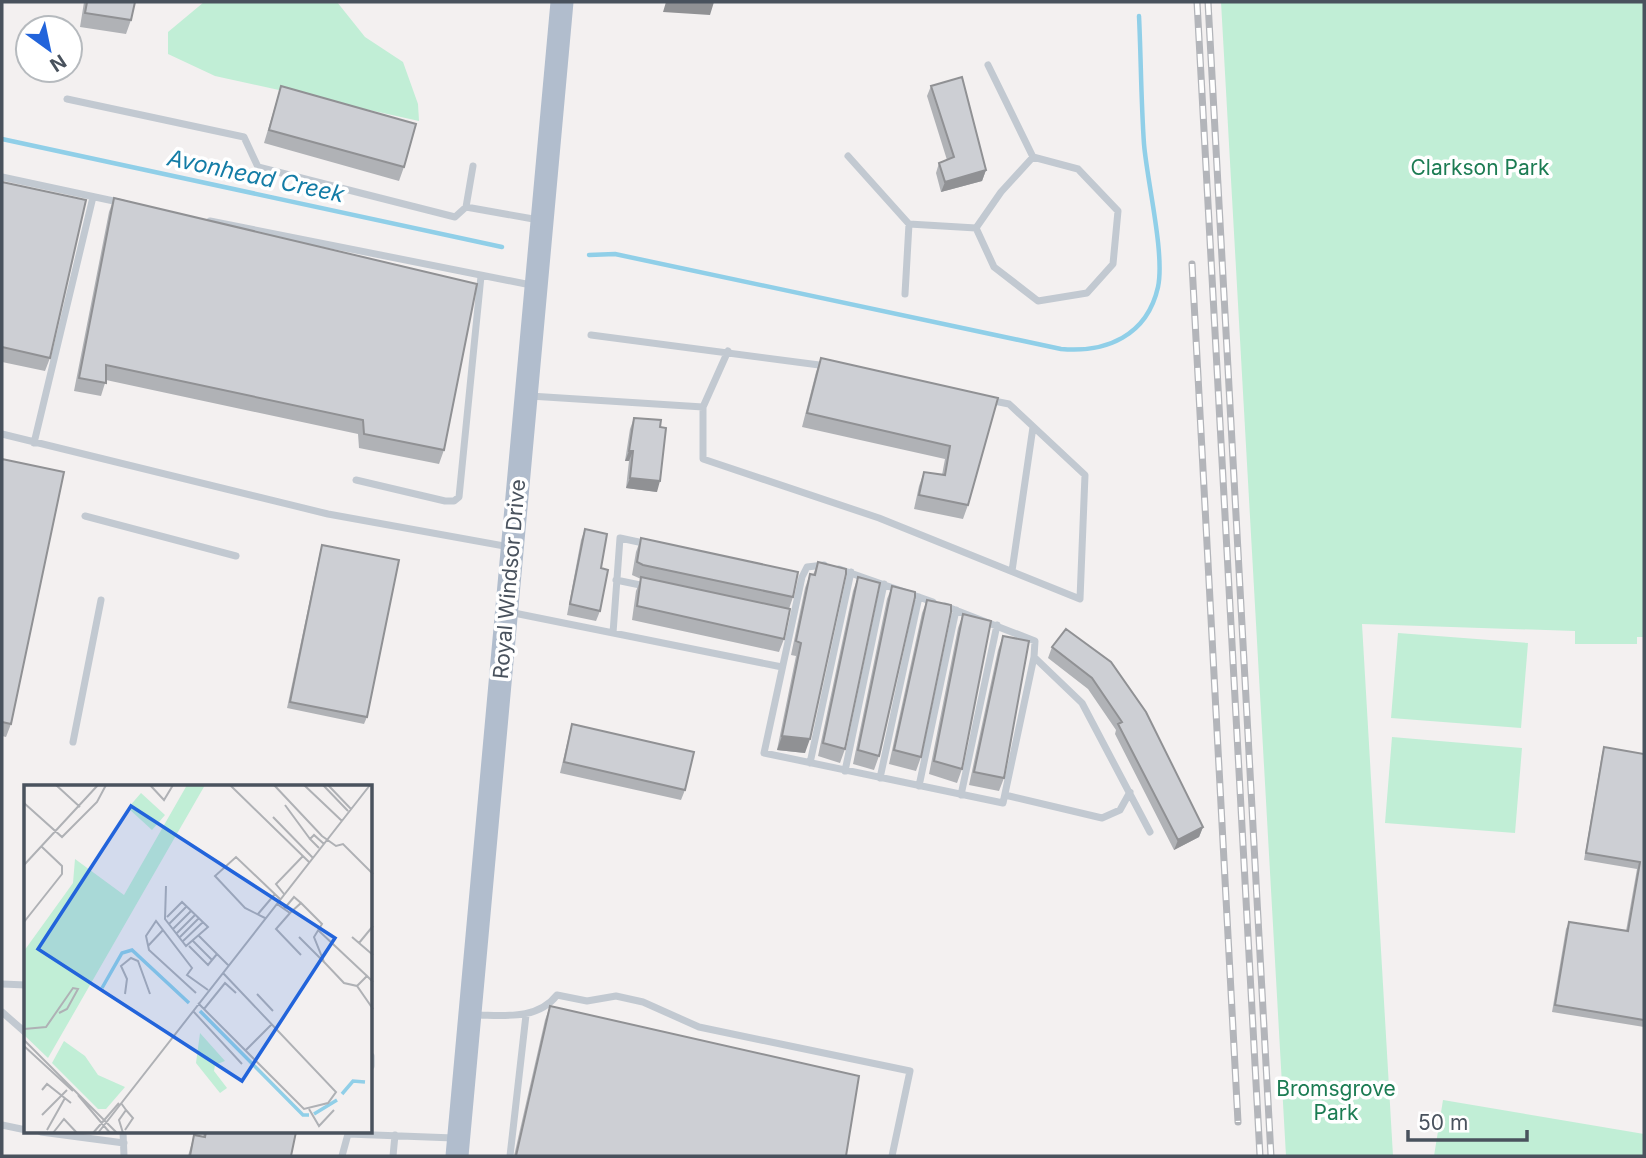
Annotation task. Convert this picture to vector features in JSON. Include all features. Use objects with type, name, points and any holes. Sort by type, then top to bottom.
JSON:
[{"type":"main road","name":"Royal Windsor Drive","points":[[457,1147],[562,2]]},
{"type":"lane","points":[[976,228],[994,267],[1038,300],[1087,293],[1113,264],[1118,211],[1078,170],[1033,157],[988,65]]},
{"type":"lane","points":[[66,99],[244,137],[258,167],[456,217],[466,207],[473,166]]},
{"type":"lane","points":[[848,156],[909,224],[976,228]]},
{"type":"lane","points":[[976,228],[1001,192],[1033,157]]},
{"type":"lane","points":[[2,177],[133,205]]},
{"type":"lane","points":[[34,443],[93,197]]},
{"type":"lane","points":[[466,207],[542,220]]},
{"type":"lane","points":[[200,219],[535,285]]},
{"type":"lane","points":[[905,295],[909,224]]},
{"type":"lane","points":[[356,480],[445,501],[454,501],[458,497],[481,276]]},
{"type":"lane","points":[[591,335],[728,351],[842,369]]},
{"type":"lane","points":[[728,351],[704,407],[703,458],[879,518],[1080,599],[1085,475],[1009,404],[984,399]]},
{"type":"lane","points":[[526,396],[704,407]]},
{"type":"lane","points":[[1012,571],[1034,427]]},
{"type":"lane","points":[[2,434],[328,514],[512,547]]},
{"type":"lane","points":[[85,516],[236,556]]},
{"type":"lane","points":[[613,633],[620,538],[659,546]]},
{"type":"lane","points":[[812,564],[852,572],[997,625],[1035,642],[1003,803],[764,753],[802,577],[812,564]]},
{"type":"lane","points":[[810,763],[852,572]]},
{"type":"lane","points":[[789,574],[802,577]]},
{"type":"lane","points":[[616,580],[657,589]]},
{"type":"lane","points":[[845,771],[884,584]]},
{"type":"lane","points":[[880,778],[919,597]]},
{"type":"lane","points":[[73,742],[100,600]]},
{"type":"lane","points":[[919,786],[956,610]]},
{"type":"lane","points":[[507,611],[613,633],[644,636],[782,667]]},
{"type":"lane","points":[[779,615],[793,618]]},
{"type":"lane","points":[[961,795],[997,625]]},
{"type":"lane","points":[[1034,657],[1082,703],[1150,832]]},
{"type":"lane","points":[[1004,795],[1102,818],[1120,810],[1130,792]]},
{"type":"lane","points":[[2,984],[24,985]]},
{"type":"lane","points":[[470,1015],[526,1015],[546,1005],[556,995],[587,1001],[620,997],[655,1006],[699,1027],[910,1071],[892,1156]]},
{"type":"lane","points":[[2,1013],[24,1031]]},
{"type":"lane","points":[[510,1156],[526,1015]]},
{"type":"lane","points":[[2,1125],[24,1130]]},
{"type":"lane","points":[[56,1134],[124,1143]]},
{"type":"lane","points":[[123,1134],[124,1156]]},
{"type":"lane","points":[[342,1156],[348,1134]]},
{"type":"lane","points":[[372,1134],[395,1135],[457,1147]]},
{"type":"lane","points":[[393,1156],[395,1135]]},
{"type":"green space","points":[[204,2],[337,2],[365,37],[403,62],[418,104],[419,121],[215,76],[168,54],[168,32]]},
{"type":"green space","name":"Clarkson Park","points":[[1221,2],[1644,2],[1644,637],[1637,637],[1637,644],[1575,644],[1575,631],[1362,624],[1393,1156],[1286,1156]]},
{"type":"green space","points":[[1398,633],[1528,643],[1521,728],[1391,718]]},
{"type":"green space","points":[[1392,737],[1522,748],[1515,833],[1385,823]]},
{"type":"green space","points":[[1443,1100],[1644,1134],[1644,1156],[1434,1156]]},
{"type":"building","points":[[87,2],[135,2],[131,20],[85,13]]},
{"type":"building","points":[[962,77],[986,170],[945,182],[939,163],[954,157],[931,86]]},
{"type":"building","points":[[281,86],[416,124],[404,167],[269,130]]},
{"type":"building","points":[[2,182],[86,200],[50,358],[2,347]]},
{"type":"building","points":[[114,198],[477,284],[444,450],[364,434],[363,420],[106,365],[106,383],[79,378]]},
{"type":"building","points":[[821,358],[998,398],[968,505],[919,495],[924,472],[945,475],[950,446],[807,413]]},
{"type":"building","points":[[634,418],[661,420],[660,427],[666,428],[660,481],[630,478],[633,451],[629,451]]},
{"type":"building","points":[[2,459],[64,472],[11,724],[2,722]]},
{"type":"building","points":[[585,529],[607,534],[601,568],[608,570],[600,611],[570,604]]},
{"type":"building","points":[[641,538],[798,572],[793,597],[643,565],[637,562]]},
{"type":"building","points":[[322,545],[399,560],[367,717],[290,702]]},
{"type":"building","points":[[818,562],[846,569],[846,574],[810,739],[782,736],[801,643],[796,641],[810,574],[815,575]]},
{"type":"building","points":[[641,577],[790,609],[784,639],[637,606]]},
{"type":"building","points":[[858,577],[880,583],[845,749],[823,743]]},
{"type":"building","points":[[892,586],[915,592],[915,597],[879,756],[858,750]]},
{"type":"building","points":[[927,600],[951,605],[951,612],[921,757],[894,750]]},
{"type":"building","points":[[963,614],[991,621],[962,769],[934,761]]},
{"type":"building","points":[[1066,629],[1111,662],[1146,712],[1203,827],[1178,840],[1118,724],[1122,722],[1092,678],[1052,647]]},
{"type":"building","points":[[1003,636],[1029,641],[1004,778],[974,772]]},
{"type":"building","points":[[572,724],[694,752],[685,790],[564,762]]},
{"type":"building","points":[[1604,747],[1644,754],[1644,1020],[1555,1005],[1569,922],[1628,931],[1640,862],[1586,853]]},
{"type":"building","points":[[550,1006],[859,1076],[846,1156],[516,1156]]},
{"type":"building","points":[[206,1134],[296,1134],[291,1156],[190,1156],[194,1135],[205,1137]]},
{"type":"waterway","points":[[589,255],[615,254],[1061,349],[1094,348],[1109,344],[1122,338],[1145,318],[1153,304],[1160,273],[1144,144],[1139,16]]},
{"type":"waterway","name":"Avonhead Creek","points":[[2,139],[502,247]]},
{"type":"railway","points":[[1197,2],[1260,1156]]},
{"type":"railway","points":[[1208,2],[1271,1156]]},
{"type":"railway","points":[[1192,264],[1238,1122]]},
{"type":"park label","name":"Bromsgrove Park","points":[[1336,1100]]}]
